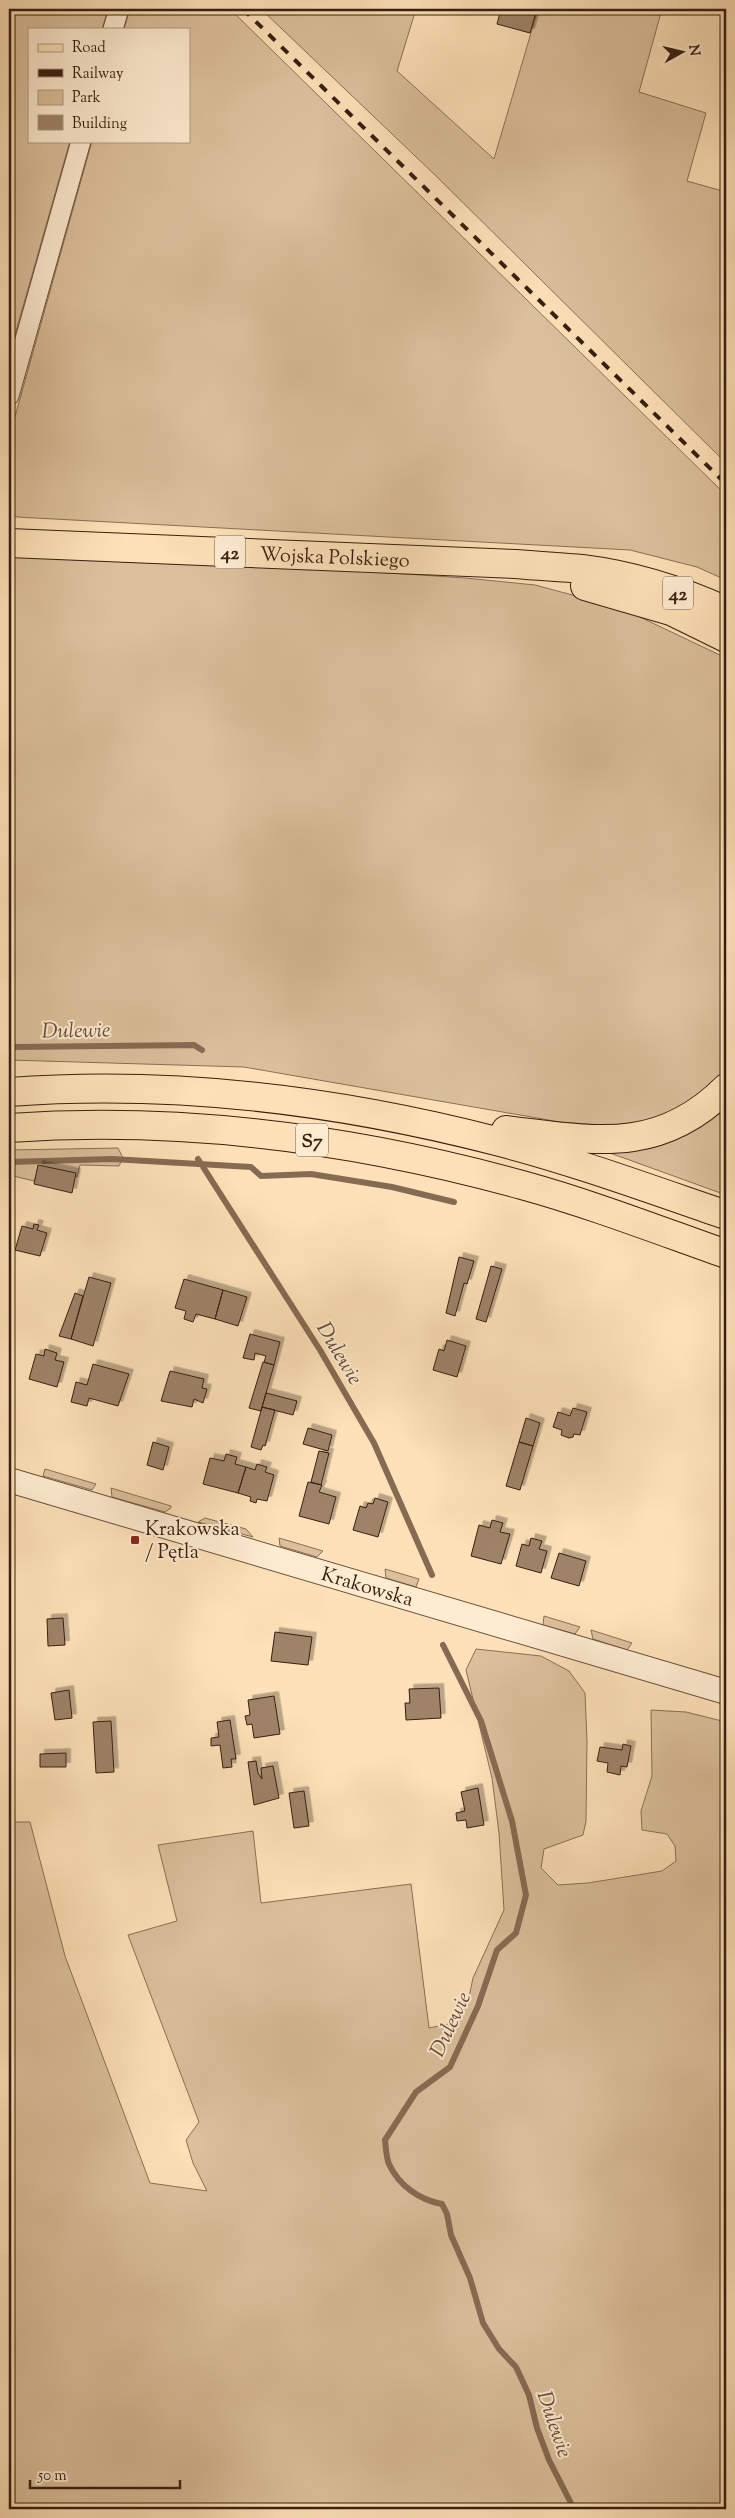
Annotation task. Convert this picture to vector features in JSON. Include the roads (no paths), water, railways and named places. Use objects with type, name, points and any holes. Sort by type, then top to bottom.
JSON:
[{"type":"main road","name":"Wojska Polskiego","points":[[9,542],[583,569],[628,578],[726,611]]},
{"type":"main road","name":"Wojska Polskiego","points":[[452,562],[584,586],[628,598],[670,611],[726,638]]},
{"type":"main road","points":[[424,1124],[471,1126],[587,1140],[620,1140],[642,1136],[680,1123],[707,1105],[726,1088]]},
{"type":"main road","name":"S7","points":[[9,1092],[128,1089],[203,1092],[311,1103],[424,1124],[564,1160],[726,1214]]},
{"type":"main road","name":"S7","points":[[9,1128],[85,1125],[200,1128],[335,1144],[413,1159],[524,1186],[726,1254]]},
{"type":"street","points":[[113,28],[119,9]]},
{"type":"street","points":[[9,396],[81,142]]},
{"type":"street","name":"Krakowska","points":[[9,1480],[726,1692]]},
{"type":"waterway","name":"Dulewie","points":[[9,1044],[14,1047],[194,1045],[202,1050]]},
{"type":"waterway","points":[[9,1162],[112,1159],[251,1167],[261,1176],[311,1174],[392,1187],[454,1202]]},
{"type":"waterway","name":"Dulewie","points":[[198,1159],[320,1350],[374,1443],[432,1575]]},
{"type":"waterway","name":"Dulewie","points":[[443,1645],[481,1721],[512,1821],[526,1895],[516,1933],[497,1950],[478,2006],[450,2067],[416,2092],[385,2140],[387,2155],[393,2172],[404,2185],[418,2195],[442,2204],[447,2214],[451,2235],[470,2278],[483,2323],[499,2349],[516,2367],[529,2395],[537,2428],[549,2460],[574,2509]]},
{"type":"railway","points":[[243,9],[726,484]]},
{"type":"place","name":"Krakowska / Pętla","points":[[135,1540]]}]
